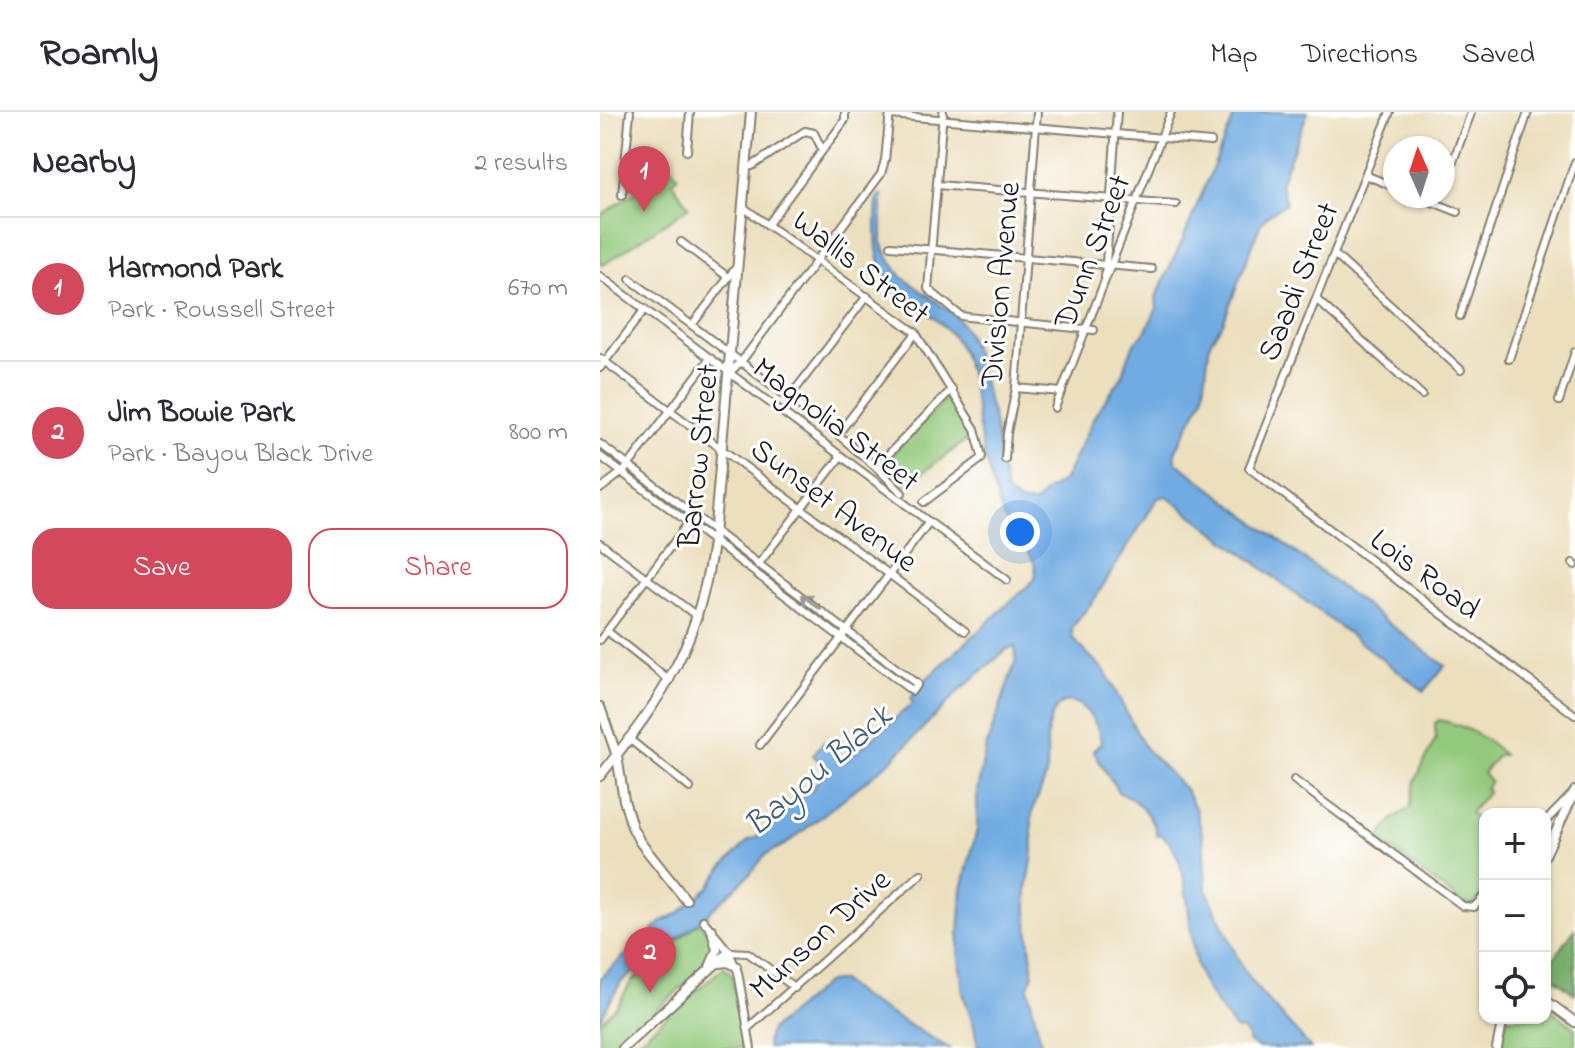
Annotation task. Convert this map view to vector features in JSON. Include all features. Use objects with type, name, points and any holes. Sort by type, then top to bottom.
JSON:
[{"type":"main road","name":"Barrow Street","points":[[600,776],[670,681],[691,639],[709,575],[751,112]]},
{"type":"main road","points":[[600,707],[617,754],[624,800],[632,827],[640,842],[686,900]]},
{"type":"main road","points":[[1551,842],[1575,790]]},
{"type":"main road","points":[[704,976],[717,950],[712,930]]},
{"type":"main road","points":[[623,1048],[729,952]]},
{"type":"main road","points":[[718,964],[728,962],[736,966]]},
{"type":"main road","points":[[1551,1004],[1575,1022]]},
{"type":"main road","points":[[1497,1048],[1502,1024]]},
{"type":"street","points":[[622,195],[630,112]]},
{"type":"street","points":[[687,151],[690,112]]},
{"type":"street","name":"Division Avenue","points":[[1005,459],[1016,388],[1037,112]]},
{"type":"street","points":[[1109,264],[1117,112]]},
{"type":"street","name":"Dunn Street","points":[[1055,408],[1090,329],[1109,264],[1137,202],[1171,112]]},
{"type":"street","name":"Saadi Street","points":[[1249,468],[1390,112]]},
{"type":"street","points":[[1460,316],[1528,112]]},
{"type":"street","points":[[729,373],[741,362],[881,174],[887,151],[890,113],[1211,142]]},
{"type":"street","points":[[1455,156],[1471,113]]},
{"type":"street","points":[[769,223],[846,114]]},
{"type":"street","points":[[943,116],[928,289],[961,316],[1090,329]]},
{"type":"street","points":[[746,167],[805,131],[814,133],[822,149]]},
{"type":"street","points":[[1509,359],[1575,162]]},
{"type":"street","points":[[1365,175],[1383,182]]},
{"type":"street","points":[[937,185],[1176,204]]},
{"type":"street","name":"Wallis Street","points":[[743,207],[916,333],[952,389],[975,429],[981,459],[924,502]]},
{"type":"street","points":[[1451,208],[1458,212]]},
{"type":"street","points":[[681,242],[728,277]]},
{"type":"street","points":[[891,246],[1152,269]]},
{"type":"street","points":[[1334,254],[1461,370]]},
{"type":"street","points":[[692,325],[738,265]]},
{"type":"street","name":"Magnolia Street","points":[[600,276],[1007,580]]},
{"type":"street","points":[[630,279],[836,433],[902,493]]},
{"type":"street","points":[[789,398],[867,296]]},
{"type":"street","points":[[1316,299],[1422,395]]},
{"type":"street","points":[[602,362],[645,309]]},
{"type":"street","points":[[836,433],[916,333]]},
{"type":"street","points":[[1559,401],[1575,352]]},
{"type":"street","points":[[600,489],[628,466],[710,358]]},
{"type":"street","name":"Sunset Avenue","points":[[602,362],[965,631]]},
{"type":"street","points":[[1016,388],[1062,392]]},
{"type":"street","points":[[876,467],[952,389]]},
{"type":"street","points":[[600,444],[917,684],[912,691],[600,456]]},
{"type":"street","points":[[753,571],[841,456]]},
{"type":"street","name":"Lois Road","points":[[1249,468],[1575,715]]},
{"type":"street","points":[[600,640],[689,522]]},
{"type":"street","points":[[760,745],[929,522]]},
{"type":"street","points":[[600,543],[698,617]]},
{"type":"street","points":[[607,631],[670,681]]},
{"type":"street","points":[[628,738],[690,788]]},
{"type":"street","points":[[1294,780],[1463,906],[1471,908],[1479,903]]},
{"type":"street","points":[[1551,816],[1575,790]]},
{"type":"street","points":[[1551,823],[1558,826]]},
{"type":"street","name":"Munson Drive","points":[[748,1028],[921,874]]},
{"type":"street","points":[[703,920],[729,952],[736,966],[751,1048]]},
{"type":"street","points":[[729,952],[748,953],[795,988]]},
{"type":"green space","points":[[672,167],[678,177],[672,182],[689,207],[603,265],[600,263],[600,216]]},
{"type":"green space","points":[[948,397],[972,436],[902,488],[880,466]]},
{"type":"green space","points":[[1439,720],[1474,733],[1503,755],[1498,755],[1483,773],[1491,782],[1485,788],[1488,791],[1470,813],[1479,821],[1479,898],[1474,904],[1463,904],[1378,839],[1394,818],[1410,808],[1415,781],[1436,738],[1435,723]]},
{"type":"green space","points":[[699,922],[713,940],[706,966],[613,1048],[600,1048],[600,1022],[618,1005],[631,982]]},
{"type":"green space","points":[[1575,929],[1575,994],[1551,976],[1551,963]]},
{"type":"green space","points":[[724,967],[732,975],[744,1048],[630,1048]]},
{"type":"green space","points":[[1551,1010],[1575,1028],[1575,1048],[1500,1048],[1506,1024],[1551,1024]]},
{"type":"water","points":[[1236,112],[1308,112],[1280,183],[1286,203],[1268,215],[1260,225],[1223,323],[1210,342],[1203,398],[1175,452],[1176,462],[1445,666],[1424,691],[1167,496],[1158,498],[1096,597],[1072,628],[1073,639],[1105,671],[1145,748],[1185,789],[1195,808],[1203,836],[1206,889],[1241,965],[1260,992],[1311,1048],[1258,1048],[1248,1041],[1243,1030],[1235,1029],[1214,1001],[1198,970],[1184,877],[1171,845],[1160,834],[1157,836],[1144,810],[1119,793],[1093,751],[1101,743],[1088,713],[1072,702],[1064,702],[1056,708],[1047,733],[1046,775],[1032,815],[1033,852],[1027,889],[1033,974],[1028,987],[1042,1048],[978,1048],[963,993],[958,950],[962,889],[977,829],[977,790],[986,747],[1016,660],[1015,647],[1007,649],[957,693],[892,760],[788,843],[765,855],[750,874],[699,922],[621,982],[600,1019],[600,978],[663,921],[679,913],[709,887],[748,841],[756,838],[803,797],[804,792],[812,791],[828,772],[813,755],[823,742],[846,761],[913,703],[910,699],[922,683],[1035,579],[1033,561],[1005,520],[998,502],[983,449],[971,380],[959,346],[942,324],[892,284],[879,260],[877,197],[882,194],[882,242],[887,255],[902,277],[955,315],[974,349],[994,421],[1006,492],[1021,503],[1036,503],[1045,492],[1064,480],[1095,415],[1121,378],[1134,343],[1144,334],[1157,308],[1156,297]]},
{"type":"water","points":[[841,981],[863,998],[949,1048],[767,1048],[771,1030],[826,983]]},
{"type":"place","name":"Harmond Park","points":[[644,212]]},
{"type":"place","name":"Jim Bowie Park","points":[[650,993]]},
{"type":"water label","name":"Bayou Black","points":[[817,769]]}]
